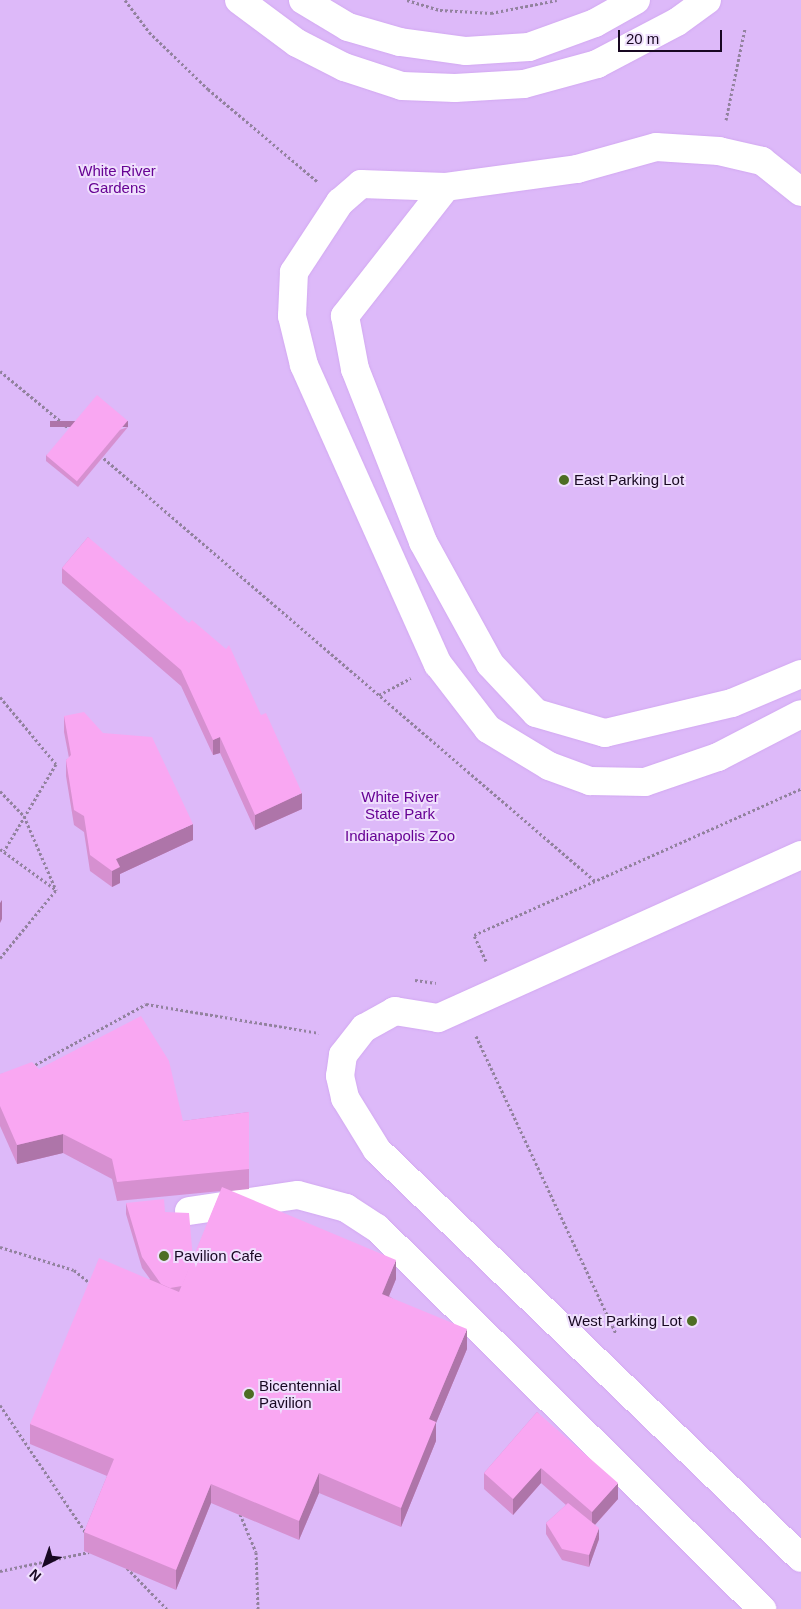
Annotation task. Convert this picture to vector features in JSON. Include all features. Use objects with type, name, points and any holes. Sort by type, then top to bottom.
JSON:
[{"type":"street","points":[[239,0],[296,43],[344,66],[402,86],[455,88],[524,84],[597,64],[677,22],[708,0]]},
{"type":"street","points":[[303,0],[348,27],[400,42],[466,51],[529,47],[595,23],[636,0]]},
{"type":"street","points":[[801,192],[762,161],[719,151],[656,148],[577,169],[446,186],[361,184],[340,202],[294,272],[292,316],[304,365],[438,664],[488,729],[548,766],[590,781],[645,782],[718,757],[801,714]]},
{"type":"street","points":[[446,186],[345,316],[355,369],[423,542],[490,664],[536,713],[605,733],[732,703],[801,674]]},
{"type":"street","points":[[801,855],[438,1018],[395,1011],[364,1028],[343,1055],[340,1076],[358,1124],[377,1150],[801,1558]]},
{"type":"street","points":[[189,1211],[298,1195],[346,1208],[377,1228],[762,1609]]},
{"type":"path","points":[[125,0],[148,32],[208,89],[340,202]]},
{"type":"path","points":[[407,0],[440,10],[491,13],[557,0]]},
{"type":"path","points":[[723,132],[745,28]]},
{"type":"path","points":[[0,371],[78,435]]},
{"type":"path","points":[[96,452],[594,880]]},
{"type":"path","points":[[0,697],[56,764],[2,850],[56,890]]},
{"type":"path","points":[[488,965],[474,935],[801,789]]},
{"type":"path","points":[[0,791],[24,816],[56,890]]},
{"type":"path","points":[[0,958],[56,890]]},
{"type":"path","points":[[408,981],[425,980],[454,988],[618,1338]]},
{"type":"path","points":[[26,1070],[146,1004],[324,1034],[322,1043]]},
{"type":"path","points":[[0,1247],[74,1270],[96,1289]]},
{"type":"path","points":[[0,1405],[81,1529],[93,1539]]},
{"type":"path","points":[[237,1506],[256,1552],[258,1609]]},
{"type":"path","points":[[0,1571],[95,1551]]},
{"type":"path","points":[[125,1565],[167,1609]]},
{"type":"green space","name":"Indianapolis Zoo","points":[[0,0],[801,0],[801,1609],[0,1609]]},
{"type":"building","points":[[97,395],[128,421],[77,481],[46,456]]},
{"type":"building","points":[[88,537],[189,623],[192,620],[226,649],[229,645],[261,715],[266,713],[302,793],[255,815],[220,737],[213,740],[181,670],[62,568]]},
{"type":"building","points":[[84,712],[103,733],[152,737],[193,824],[116,859],[120,867],[112,871],[90,855],[84,816],[74,810],[66,760],[71,755],[64,716]]},
{"type":"building","points":[[141,1016],[169,1061],[183,1121],[249,1112],[249,1169],[117,1182],[112,1159],[63,1134],[17,1145],[0,1106],[0,1074],[32,1062],[39,1069]]},
{"type":"building","name":"Bicentennial Pavilion","points":[[222,1187],[396,1260],[382,1294],[467,1329],[429,1419],[436,1422],[401,1508],[319,1473],[299,1521],[211,1484],[176,1570],[84,1532],[114,1459],[30,1424],[99,1258],[179,1292]]},
{"type":"building","name":"Pavilion Cafe","points":[[164,1199],[165,1212],[189,1213],[193,1259],[182,1286],[170,1288],[161,1284],[142,1257],[126,1203]]},
{"type":"building","points":[[537,1412],[618,1483],[592,1512],[541,1468],[513,1499],[484,1473]]},
{"type":"building","points":[[568,1503],[599,1528],[589,1555],[562,1549],[546,1523]]},
{"type":"place","name":"East Parking Lot","points":[[564,480]]},
{"type":"place","name":"Pavilion Cafe","points":[[164,1256]]},
{"type":"place","name":"West Parking Lot","points":[[692,1321]]},
{"type":"place","name":"Bicentennial Pavilion","points":[[249,1394]]},
{"type":"park label","name":"White River Gardens","points":[[117,178]]},
{"type":"park label","name":"White River State Park","points":[[400,804]]}]
